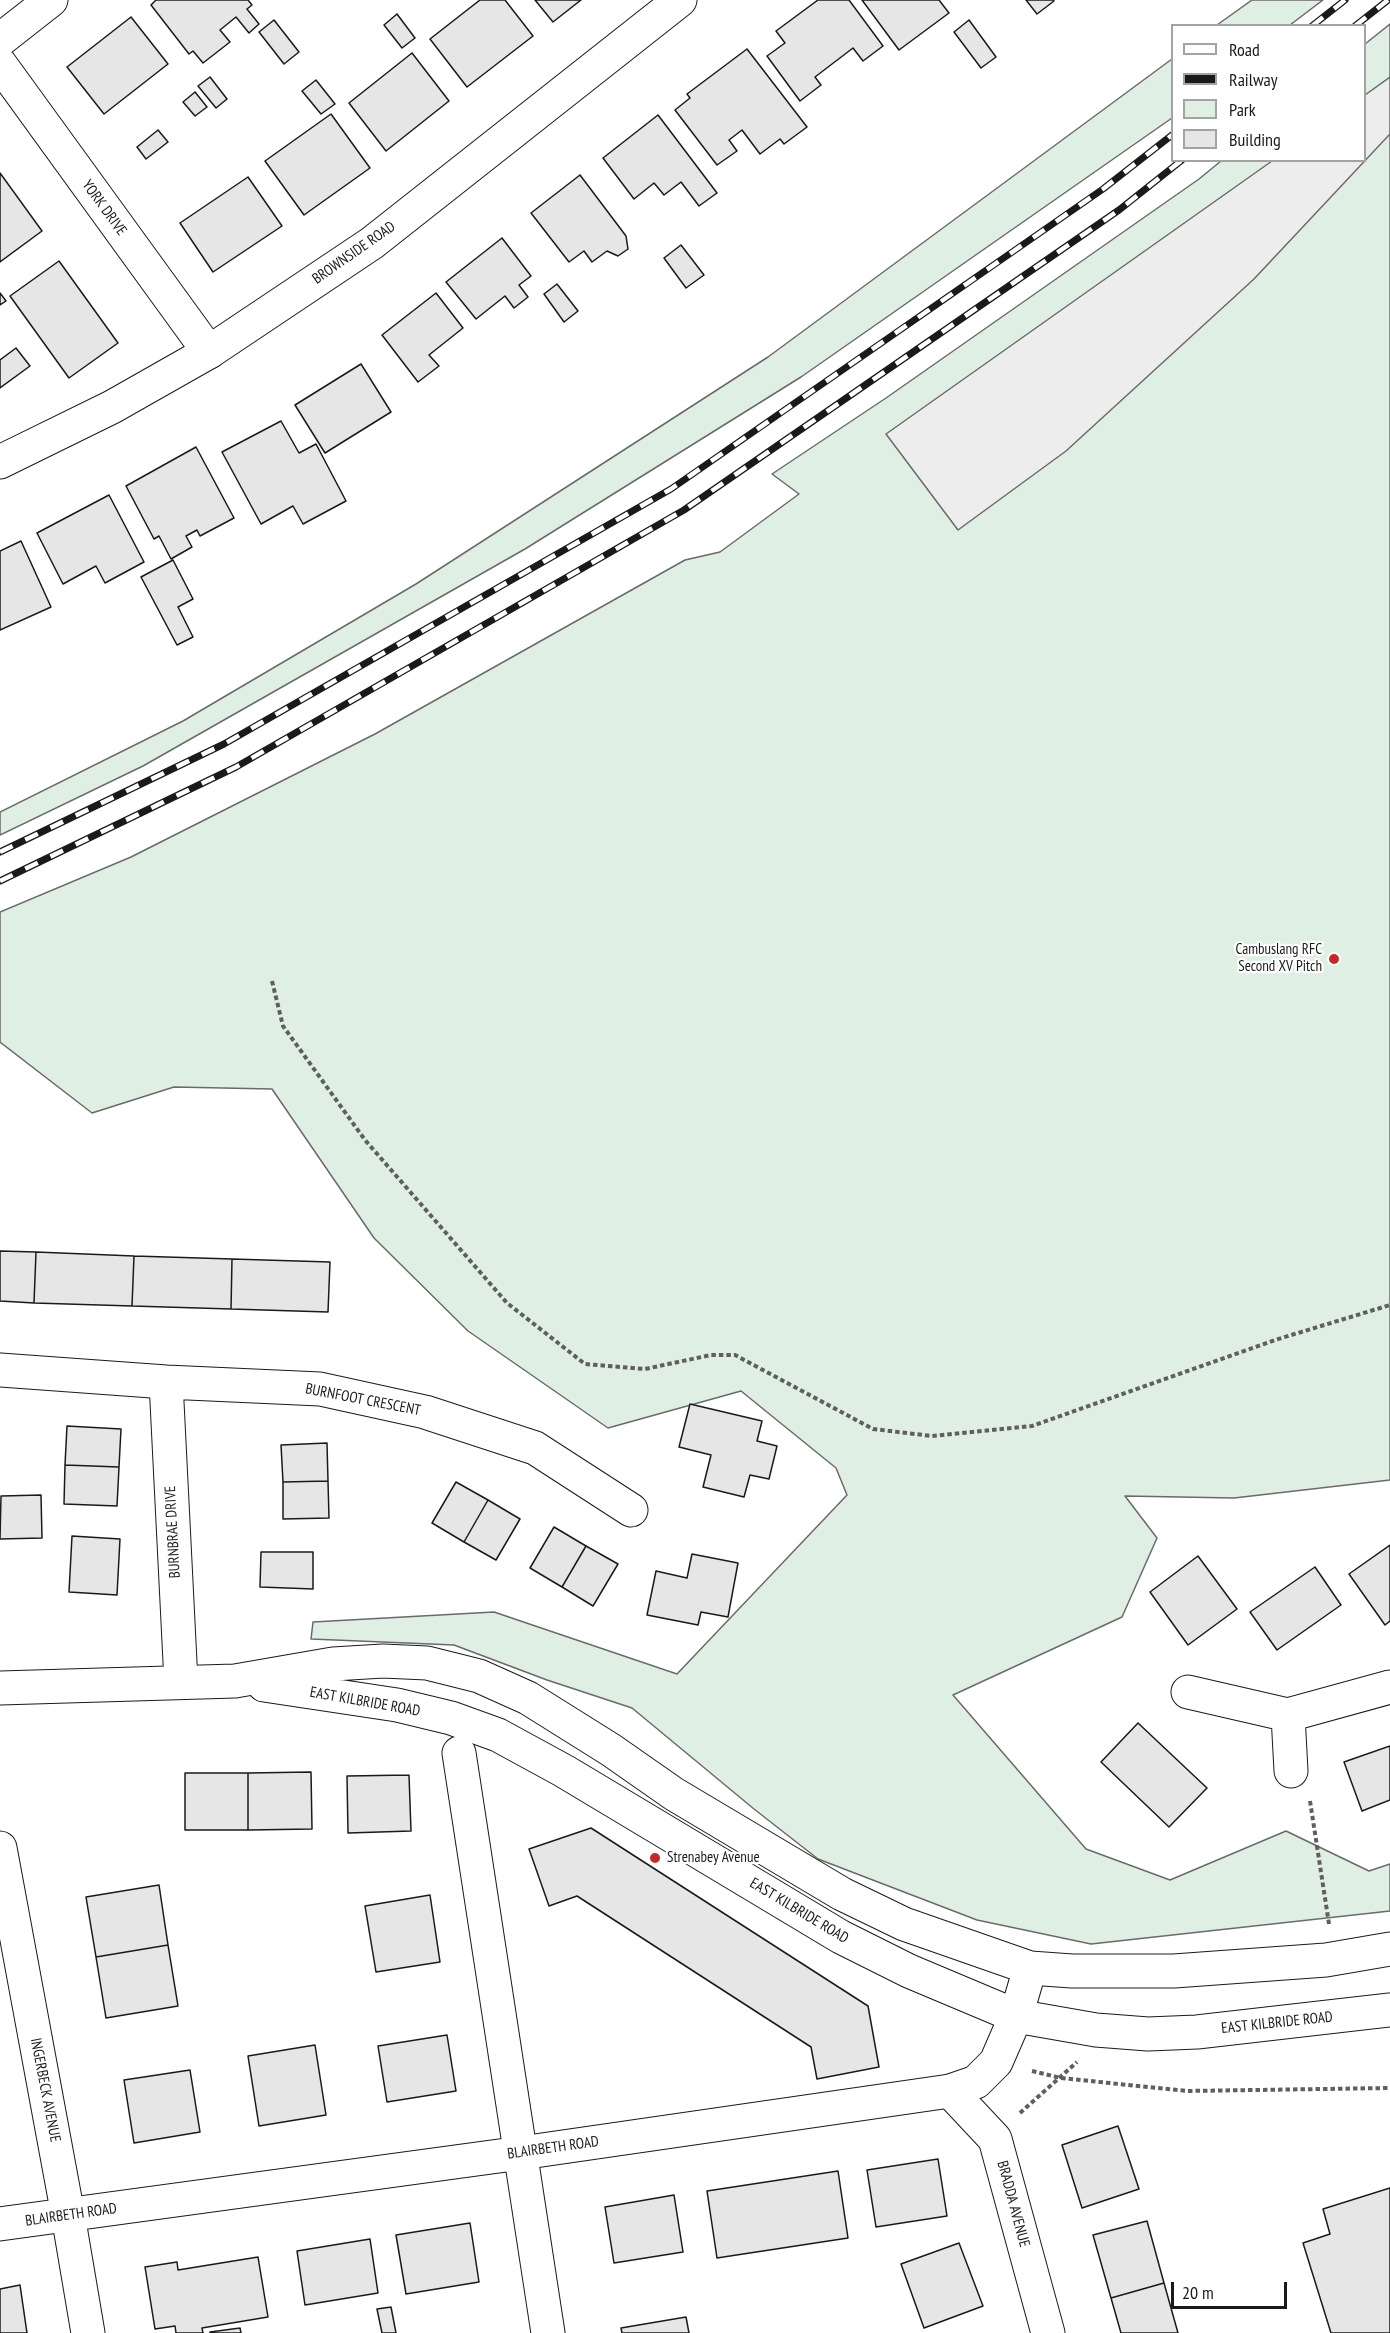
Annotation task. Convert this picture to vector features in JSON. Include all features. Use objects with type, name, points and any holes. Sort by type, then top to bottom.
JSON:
[{"type":"street","points":[[0,40],[51,0]]},
{"type":"street","name":"BROWNSIDE ROAD","points":[[0,462],[112,407],[209,352],[372,243],[680,0]]},
{"type":"street","name":"YORK DRIVE","points":[[0,64],[209,352]]},
{"type":"street","name":"BURNFOOT CRESCENT","points":[[0,1370],[166,1382],[320,1389],[424,1412],[535,1448],[631,1510]]},
{"type":"street","name":"BURNBRAE DRIVE","points":[[166,1382],[181,1682]]},
{"type":"street","name":"EAST KILBRIDE ROAD","points":[[0,1688],[235,1681],[333,1665],[383,1661],[427,1663],[478,1676],[528,1698],[611,1750],[674,1794],[842,1894],[904,1924],[1030,1968],[1072,1971],[1174,1971],[1326,1960],[1390,1949]]},
{"type":"street","name":"EAST KILBRIDE ROAD","points":[[235,1681],[397,1705],[452,1718],[498,1735],[564,1771],[841,1937],[909,1971],[1016,2016],[1096,2030],[1148,2034],[1197,2032],[1390,2010]]},
{"type":"street","points":[[1188,1692],[1288,1715],[1390,1687]]},
{"type":"street","points":[[1288,1715],[1291,1771]]},
{"type":"street","points":[[459,1753],[548,2333]]},
{"type":"street","name":"INGERBECK AVENUE","points":[[0,1848],[88,2333]]},
{"type":"street","name":"BLAIRBETH ROAD","points":[[0,2224],[521,2153],[950,2091],[976,2082],[996,2062],[1016,2016],[1030,1968]]},
{"type":"street","name":"BRADDA AVENUE","points":[[950,2091],[995,2139],[1048,2333]]},
{"type":"path","points":[[272,981],[283,1026],[365,1140],[507,1303],[585,1364],[645,1369],[711,1354],[735,1355],[873,1430],[932,1436],[1032,1426],[1275,1340],[1390,1305]]},
{"type":"path","points":[[1312,1817],[1330,1932]]},
{"type":"path","points":[[996,2062],[1061,2078],[1187,2091],[1390,2088]]},
{"type":"green space","points":[[1252,0],[1323,0],[1291,24],[1218,24]]},
{"type":"green space","points":[[1390,24],[1390,1480],[1234,1498],[1125,1496],[1157,1538],[1122,1617],[953,1695],[1086,1849],[1170,1880],[1286,1831],[1369,1871],[1390,1864],[1390,1911],[1091,1944],[977,1920],[818,1859],[632,1708],[547,1680],[454,1645],[311,1639],[313,1622],[494,1612],[677,1674],[847,1495],[836,1468],[741,1391],[608,1428],[468,1331],[374,1238],[272,1089],[174,1087],[92,1113],[0,1042],[0,912],[131,857],[375,734],[685,560],[720,552],[799,494],[772,474],[886,398],[1199,179],[1220,162],[1366,162],[1366,43]]},
{"type":"green space","points":[[1171,60],[1171,119],[801,377],[525,549],[143,766],[0,835],[0,812],[183,721],[416,584],[768,357]]},
{"type":"shaded area","points":[[1390,77],[1390,134],[1366,160],[1366,94]]},
{"type":"shaded area","points":[[1271,162],[1364,162],[1254,279],[1066,451],[958,530],[886,434]]},
{"type":"building","points":[[156,0],[248,0],[252,5],[247,9],[259,24],[249,33],[236,17],[220,30],[230,42],[203,63],[193,51],[189,54],[151,5]]},
{"type":"building","points":[[480,0],[505,0],[533,36],[467,87],[430,39]]},
{"type":"building","points":[[535,0],[581,0],[553,22]]},
{"type":"building","points":[[818,0],[849,0],[883,46],[863,61],[853,48],[815,77],[821,85],[800,101],[767,56],[785,43],[776,31]]},
{"type":"building","points":[[862,0],[939,0],[949,13],[899,50]]},
{"type":"building","points":[[1026,0],[1053,0],[1054,1],[1037,14]]},
{"type":"building","points":[[397,14],[415,38],[402,48],[384,25]]},
{"type":"building","points":[[131,17],[168,64],[104,114],[67,67]]},
{"type":"building","points":[[274,20],[299,52],[284,64],[259,32]]},
{"type":"building","points":[[969,20],[996,57],[981,68],[954,32]]},
{"type":"building","points":[[747,49],[807,127],[784,144],[780,139],[760,154],[742,130],[729,140],[737,151],[717,165],[675,110],[690,98],[687,94]]},
{"type":"building","points":[[412,53],[449,101],[386,151],[349,103]]},
{"type":"building","points":[[210,77],[227,99],[216,108],[198,86]]},
{"type":"building","points":[[316,80],[335,104],[321,114],[302,91]]},
{"type":"building","points":[[195,92],[207,107],[195,116],[183,102]]},
{"type":"building","points":[[331,114],[370,168],[304,215],[265,161]]},
{"type":"building","points":[[658,115],[717,193],[699,206],[681,182],[664,195],[654,183],[634,199],[603,158]]},
{"type":"building","points":[[158,130],[168,142],[146,159],[137,147]]},
{"type":"building","points":[[0,173],[42,231],[0,262]]},
{"type":"building","points":[[580,175],[626,236],[628,249],[618,256],[607,251],[592,262],[584,251],[569,262],[531,213]]},
{"type":"building","points":[[248,177],[282,226],[213,272],[180,223]]},
{"type":"building","points":[[502,238],[531,276],[519,285],[528,297],[514,308],[505,296],[476,319],[446,282]]},
{"type":"building","points":[[681,245],[704,275],[686,288],[664,258]]},
{"type":"building","points":[[59,261],[118,343],[69,378],[10,296]]},
{"type":"building","points":[[557,284],[578,311],[564,322],[544,294]]},
{"type":"building","points":[[0,293],[6,301],[0,305]]},
{"type":"building","points":[[436,293],[463,328],[429,355],[439,366],[418,382],[382,335]]},
{"type":"building","points":[[16,348],[30,366],[0,388],[0,360]]},
{"type":"building","points":[[361,364],[391,412],[325,453],[295,405]]},
{"type":"building","points":[[281,421],[299,453],[316,444],[346,501],[303,524],[293,506],[261,524],[222,452]]},
{"type":"building","points":[[196,447],[234,518],[200,536],[197,530],[186,536],[192,547],[171,559],[159,536],[154,539],[126,486]]},
{"type":"building","points":[[109,495],[144,562],[105,583],[96,566],[63,584],[37,533]]},
{"type":"building","points":[[21,541],[51,607],[0,630],[0,551]]},
{"type":"building","points":[[173,560],[193,599],[178,607],[193,637],[177,645],[141,577]]},
{"type":"building","points":[[0,1251],[36,1252],[34,1303],[0,1301]]},
{"type":"building","points":[[36,1252],[134,1256],[132,1306],[34,1303]]},
{"type":"building","points":[[134,1256],[232,1259],[231,1309],[132,1306]]},
{"type":"building","points":[[232,1259],[330,1262],[328,1312],[231,1309]]},
{"type":"building","points":[[690,1404],[762,1421],[757,1441],[777,1446],[769,1479],[750,1475],[744,1497],[703,1487],[711,1455],[679,1447]]},
{"type":"building","points":[[67,1426],[121,1429],[119,1467],[65,1465]]},
{"type":"building","points":[[327,1443],[328,1481],[283,1482],[281,1445]]},
{"type":"building","points":[[65,1465],[119,1467],[117,1506],[64,1504]]},
{"type":"building","points":[[328,1481],[329,1518],[283,1519],[283,1482]]},
{"type":"building","points":[[456,1482],[488,1500],[464,1542],[432,1523]]},
{"type":"building","points":[[41,1495],[42,1538],[0,1539],[1,1496]]},
{"type":"building","points":[[488,1500],[520,1519],[496,1560],[464,1542]]},
{"type":"building","points":[[554,1527],[586,1546],[562,1587],[530,1568]]},
{"type":"building","points":[[72,1536],[120,1539],[117,1595],[69,1592]]},
{"type":"building","points":[[1390,1545],[1390,1621],[1385,1625],[1349,1574]]},
{"type":"building","points":[[586,1546],[618,1564],[593,1606],[562,1587]]},
{"type":"building","points":[[261,1552],[313,1552],[313,1589],[260,1587]]},
{"type":"building","points":[[692,1554],[738,1563],[728,1617],[701,1612],[698,1625],[647,1615],[656,1571],[687,1578]]},
{"type":"building","points":[[1198,1556],[1237,1609],[1188,1645],[1150,1592]]},
{"type":"building","points":[[1315,1567],[1341,1605],[1277,1650],[1250,1612]]},
{"type":"building","points":[[1138,1723],[1207,1788],[1169,1827],[1101,1762]]},
{"type":"building","points":[[1390,1746],[1390,1800],[1362,1811],[1344,1762]]},
{"type":"building","points":[[311,1772],[312,1829],[248,1830],[248,1773]]},
{"type":"building","points":[[185,1773],[248,1773],[248,1830],[185,1830]]},
{"type":"building","points":[[409,1775],[411,1831],[348,1833],[347,1776]]},
{"type":"building","points":[[591,1828],[868,2006],[879,2067],[817,2079],[811,2047],[577,1896],[549,1906],[529,1849]]},
{"type":"building","points":[[159,1885],[168,1945],[96,1957],[86,1897]]},
{"type":"building","points":[[430,1895],[440,1962],[376,1972],[365,1906]]},
{"type":"building","points":[[168,1945],[178,2006],[106,2018],[96,1957]]},
{"type":"building","points":[[447,2035],[456,2091],[387,2102],[378,2046]]},
{"type":"building","points":[[315,2045],[326,2115],[259,2126],[248,2056]]},
{"type":"building","points":[[190,2070],[200,2132],[134,2143],[124,2080]]},
{"type":"building","points":[[1118,2126],[1139,2189],[1082,2208],[1062,2145]]},
{"type":"building","points":[[938,2159],[947,2216],[876,2227],[867,2170]]},
{"type":"building","points":[[838,2171],[848,2238],[717,2258],[707,2191]]},
{"type":"building","points":[[1390,2188],[1390,2333],[1331,2333],[1303,2243],[1330,2234],[1323,2209]]},
{"type":"building","points":[[674,2195],[683,2252],[614,2263],[605,2207]]},
{"type":"building","points":[[1147,2221],[1164,2283],[1111,2298],[1093,2235]]},
{"type":"building","points":[[470,2223],[479,2282],[406,2294],[396,2235]]},
{"type":"building","points":[[370,2239],[378,2293],[305,2305],[297,2251]]},
{"type":"building","points":[[959,2243],[983,2306],[924,2328],[901,2264]]},
{"type":"building","points":[[258,2257],[268,2317],[202,2328],[203,2333],[176,2333],[175,2326],[155,2329],[145,2267],[177,2262],[178,2270]]},
{"type":"building","points":[[1164,2283],[1178,2333],[1121,2333],[1111,2298]]},
{"type":"building","points":[[20,2285],[27,2333],[0,2333],[0,2289]]},
{"type":"building","points":[[391,2307],[396,2333],[382,2333],[377,2309]]},
{"type":"building","points":[[686,2317],[689,2333],[622,2333],[621,2328]]},
{"type":"building","points":[[240,2328],[241,2333],[210,2333],[210,2332]]},
{"type":"railway","points":[[1315,24],[1345,0]]},
{"type":"railway","points":[[1358,24],[1388,0]]},
{"type":"railway","points":[[0,852],[224,744],[671,489],[1103,189],[1171,136]]},
{"type":"railway","points":[[0,881],[236,767],[684,510],[1119,210],[1179,162]]},
{"type":"place","name":"Cambuslang RFC Second XV Pitch","points":[[1334,959]]},
{"type":"place","name":"Strenabey Avenue","points":[[655,1858]]}]
